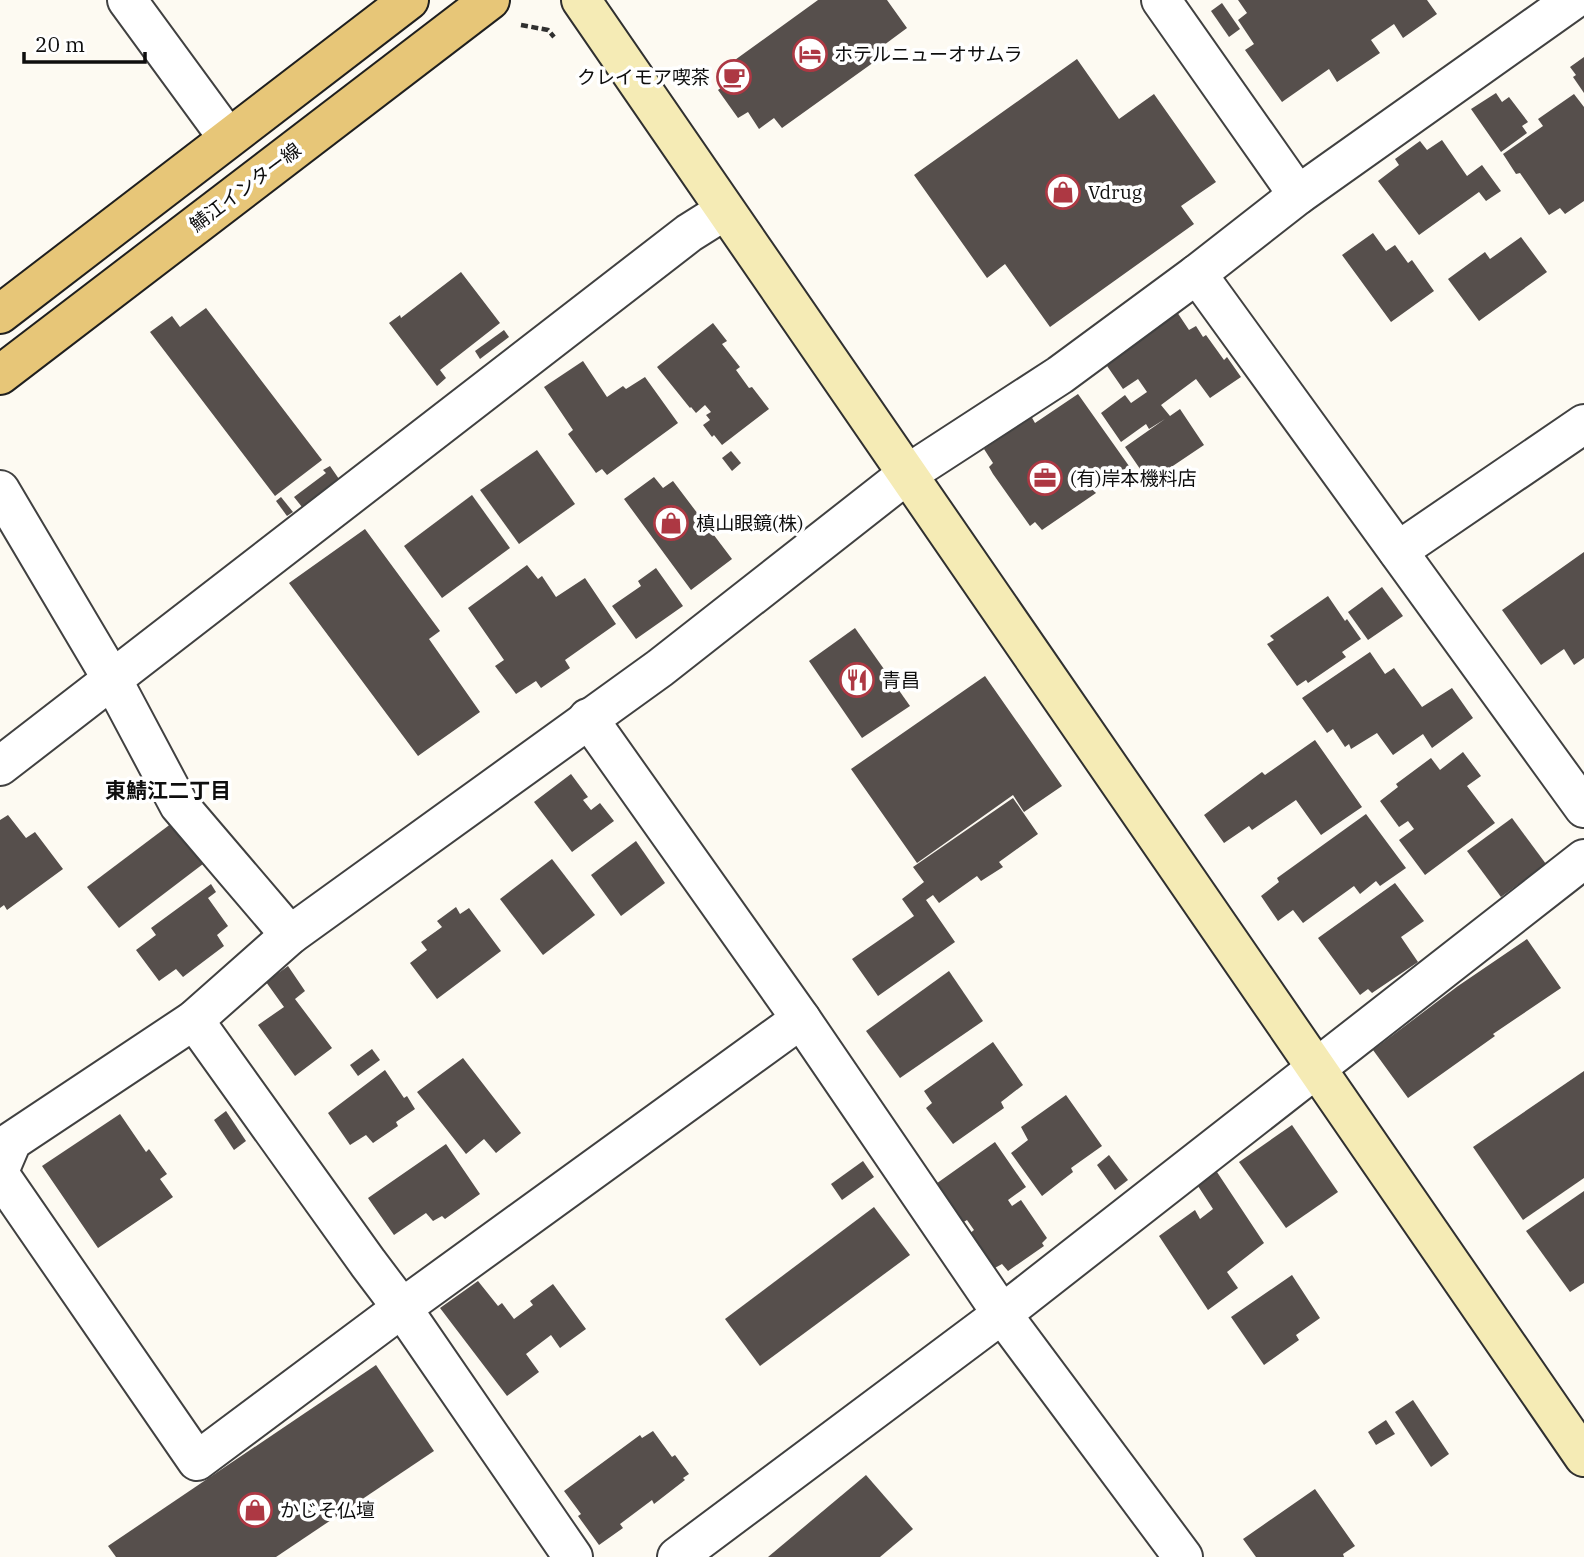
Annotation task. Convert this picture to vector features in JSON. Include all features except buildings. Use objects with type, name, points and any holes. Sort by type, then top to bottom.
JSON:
[{"type":"main road","points":[[0,314],[409,0]]},
{"type":"main road","name":"鯖江インター線","points":[[0,375],[503,12]]},
{"type":"street","points":[[127,0],[228,138]]},
{"type":"street","points":[[580,0],[1584,1457]]},
{"type":"street","points":[[1161,0],[1298,195]]},
{"type":"street","points":[[801,1019],[402,1308],[197,1461],[3,1153],[194,1020],[290,935],[660,668],[906,475],[1060,375],[1198,274],[1298,195],[1573,0]]},
{"type":"street","points":[[0,766],[689,233],[724,211]]},
{"type":"street","points":[[1198,274],[1584,808]]},
{"type":"street","points":[[1398,551],[1584,424]]},
{"type":"street","points":[[0,490],[112,679],[179,805],[290,935]]},
{"type":"street","points":[[588,718],[801,1019],[1002,1314],[1183,1557]]},
{"type":"street","points":[[677,1557],[1002,1314],[1584,859]]},
{"type":"street","points":[[194,1020],[402,1308],[573,1557]]},
{"type":"path","points":[[503,12],[548,30],[562,45]]},
{"type":"place","name":"ホテルニューオサムラ","points":[[810,54]]},
{"type":"place","name":"クレイモア喫茶","points":[[734,77]]},
{"type":"place","name":"Vdrug","points":[[1063,192]]},
{"type":"place","name":"(有)岸本機料店","points":[[1045,478]]},
{"type":"place","name":"槙山眼鏡(株)","points":[[671,523]]},
{"type":"place","name":"青昌","points":[[857,680]]},
{"type":"place","name":"かじそ仏壇","points":[[255,1510]]},
{"type":"district","name":"東鯖江二丁目","points":[[168,791]]}]
